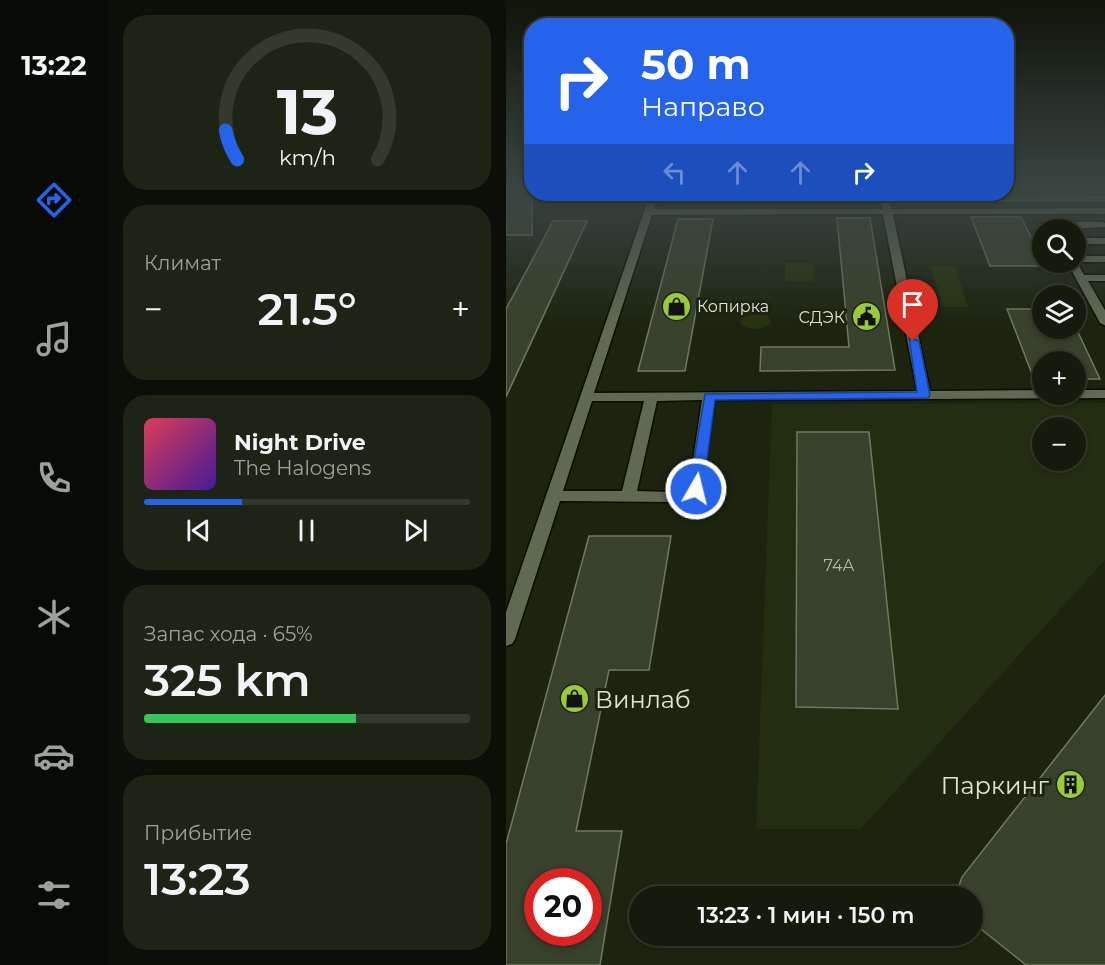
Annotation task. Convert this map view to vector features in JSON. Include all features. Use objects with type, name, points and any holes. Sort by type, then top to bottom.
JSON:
[{"type":"street","points":[[506,639],[641,235]]},
{"type":"street","points":[[892,235],[924,395]]},
{"type":"street","points":[[1086,241],[1106,241]]},
{"type":"street","points":[[1086,259],[1106,259]]},
{"type":"street","points":[[1078,273],[1105,322]]},
{"type":"street","points":[[1080,278],[1106,278]]},
{"type":"street","points":[[1092,299],[1106,299]]},
{"type":"street","points":[[587,397],[1032,394]]},
{"type":"street","points":[[1086,394],[1106,394]]},
{"type":"street","points":[[554,496],[681,496],[696,489],[710,396]]},
{"type":"street","points":[[628,496],[651,397]]},
{"type":"shaded area","points":[[785,263],[813,263],[814,281],[785,281]]},
{"type":"shaded area","points":[[931,266],[955,266],[968,307],[942,307]]},
{"type":"shaded area","points":[[755,314],[768,316],[771,323],[764,328],[755,329],[747,328],[740,323],[742,318]]},
{"type":"shaded area","points":[[1086,403],[1105,403],[1105,560],[861,829],[756,829],[772,404],[1086,405]]},
{"type":"building","points":[[546,235],[581,235],[506,397],[506,309]]},
{"type":"building","points":[[674,235],[710,235],[685,371],[638,371]]},
{"type":"building","points":[[839,235],[873,235],[895,370],[760,371],[761,347],[849,347]]},
{"type":"building","points":[[978,235],[1030,235],[1032,239],[1032,266],[990,266]]},
{"type":"building","points":[[1007,309],[1032,309],[1032,339],[1081,339],[1100,379],[1086,379],[1086,351],[1032,351],[1032,374]]},
{"type":"building","points":[[797,432],[869,432],[898,709],[796,707]]},
{"type":"building","points":[[589,536],[671,536],[649,670],[609,670],[576,831],[622,831],[600,965],[506,965],[506,844]]},
{"type":"building","name":"Паркинг","points":[[1106,694],[1106,965],[1026,965],[983,931],[983,886],[959,886],[962,877]]},
{"type":"place","name":"Копирка","points":[[676,306]]},
{"type":"place","name":"СДЭК","points":[[866,317]]},
{"type":"place","name":"Винлаб","points":[[574,699]]},
{"type":"place","name":"Паркинг","points":[[1070,785]]},
{"type":"route","points":[[696,489],[710,396],[924,395],[913,341]]}]
